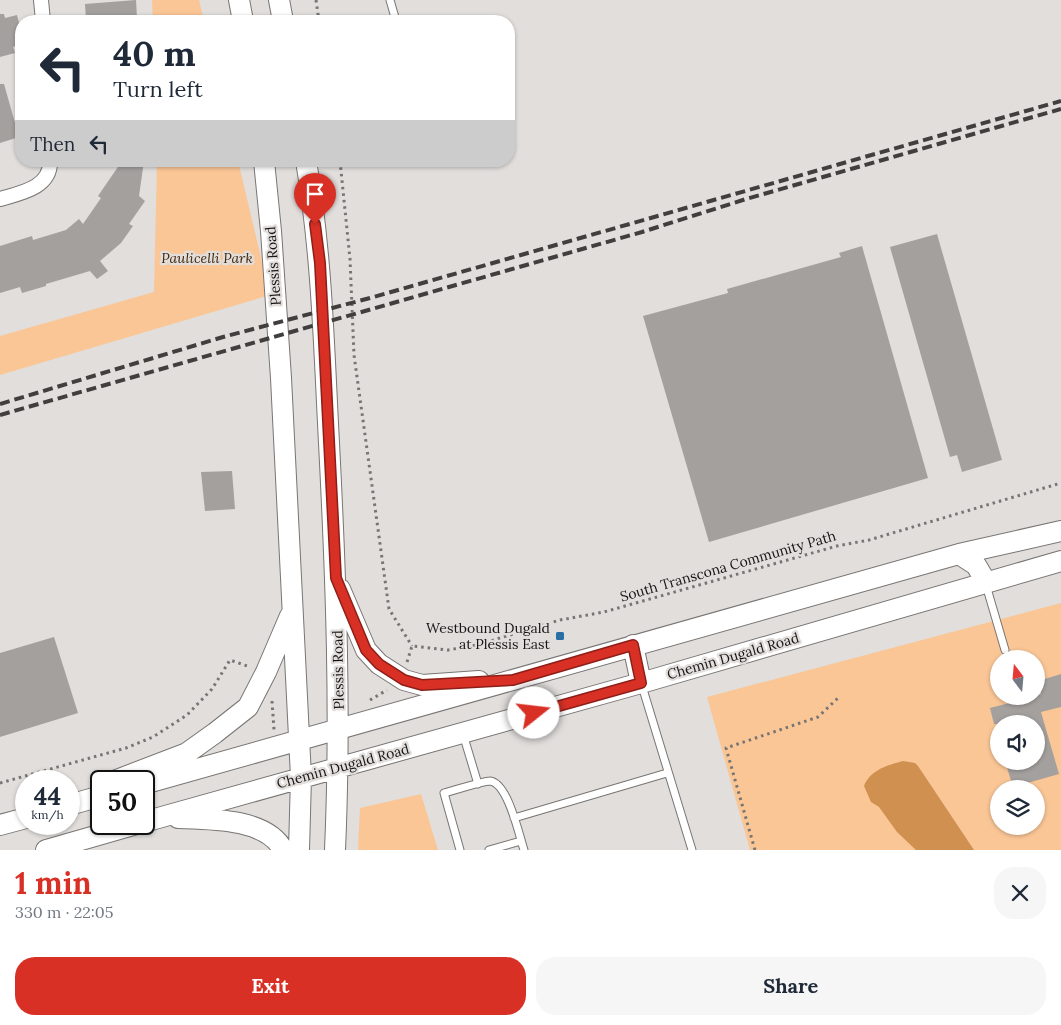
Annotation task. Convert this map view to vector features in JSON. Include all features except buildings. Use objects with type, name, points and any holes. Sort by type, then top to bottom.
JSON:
[{"type":"main road","points":[[239,0],[242,15]]},
{"type":"main road","points":[[279,0],[282,15]]},
{"type":"main road","name":"Plessis Road","points":[[265,167],[281,378],[301,777],[299,850]]},
{"type":"main road","name":"Plessis Road","points":[[307,167],[320,263],[336,578],[338,768],[335,850]]},
{"type":"main road","points":[[155,781],[959,554],[1061,531]]},
{"type":"main road","points":[[959,554],[976,566],[986,582]]},
{"type":"main road","name":"Chemin Dugald Road","points":[[155,819],[641,683],[1061,561]]},
{"type":"main road","points":[[336,578],[366,650],[379,664],[404,680],[422,685],[513,680]]},
{"type":"main road","points":[[143,770],[187,753],[215,734],[248,706],[266,672],[292,612]]},
{"type":"main road","points":[[633,645],[641,683]]},
{"type":"main road","points":[[155,820],[209,819],[248,824],[274,839],[283,850]]},
{"type":"main road","points":[[0,826],[15,821]]},
{"type":"main road","points":[[46,850],[98,835]]},
{"type":"street","points":[[41,0],[42,15]]},
{"type":"street","points":[[0,199],[27,191],[44,181],[49,167]]},
{"type":"lane","points":[[390,0],[394,15]]},
{"type":"lane","points":[[986,582],[1005,650]]},
{"type":"lane","points":[[641,683],[692,850]]},
{"type":"lane","points":[[463,733],[478,784]]},
{"type":"lane","points":[[514,818],[668,773]]},
{"type":"lane","points":[[460,850],[444,793],[490,781],[499,786],[507,798],[524,850]]},
{"type":"lane","points":[[490,850],[521,841]]},
{"type":"path","points":[[316,0],[319,15]]},
{"type":"path","points":[[341,167],[350,259],[354,356],[389,609],[412,646],[408,659]]},
{"type":"path","name":"South Transcona Community Path","points":[[412,646],[448,650],[477,645],[560,620],[604,612],[837,546],[869,540],[1061,483]]},
{"type":"path","points":[[0,783],[126,748],[153,737],[187,715],[212,689],[230,660]]},
{"type":"path","points":[[755,850],[726,748],[818,718],[838,698]]},
{"type":"green space","points":[[152,0],[199,0],[203,15],[153,15]]},
{"type":"green space","name":"Paulicelli Park","points":[[157,167],[239,167],[270,295],[0,375],[0,336],[154,292]]},
{"type":"green space","points":[[1061,603],[1061,850],[750,850],[707,697]]},
{"type":"green space","points":[[421,794],[438,850],[358,850],[360,808]]},
{"type":"shaded area","points":[[903,761],[915,763],[918,766],[974,850],[916,850],[897,832],[879,807],[871,802],[864,786],[867,780],[880,769]]},
{"type":"railway","points":[[0,404],[223,337],[370,298],[1061,101]]},
{"type":"railway","points":[[0,415],[642,232],[746,199],[1061,109]]},
{"type":"place","name":"Westbound Dugald at Plessis East","points":[[560,636]]},
{"type":"route","points":[[315,224],[320,263],[336,578],[366,650],[379,664],[404,680],[422,685],[513,680],[633,645],[641,683],[534,713]]}]
